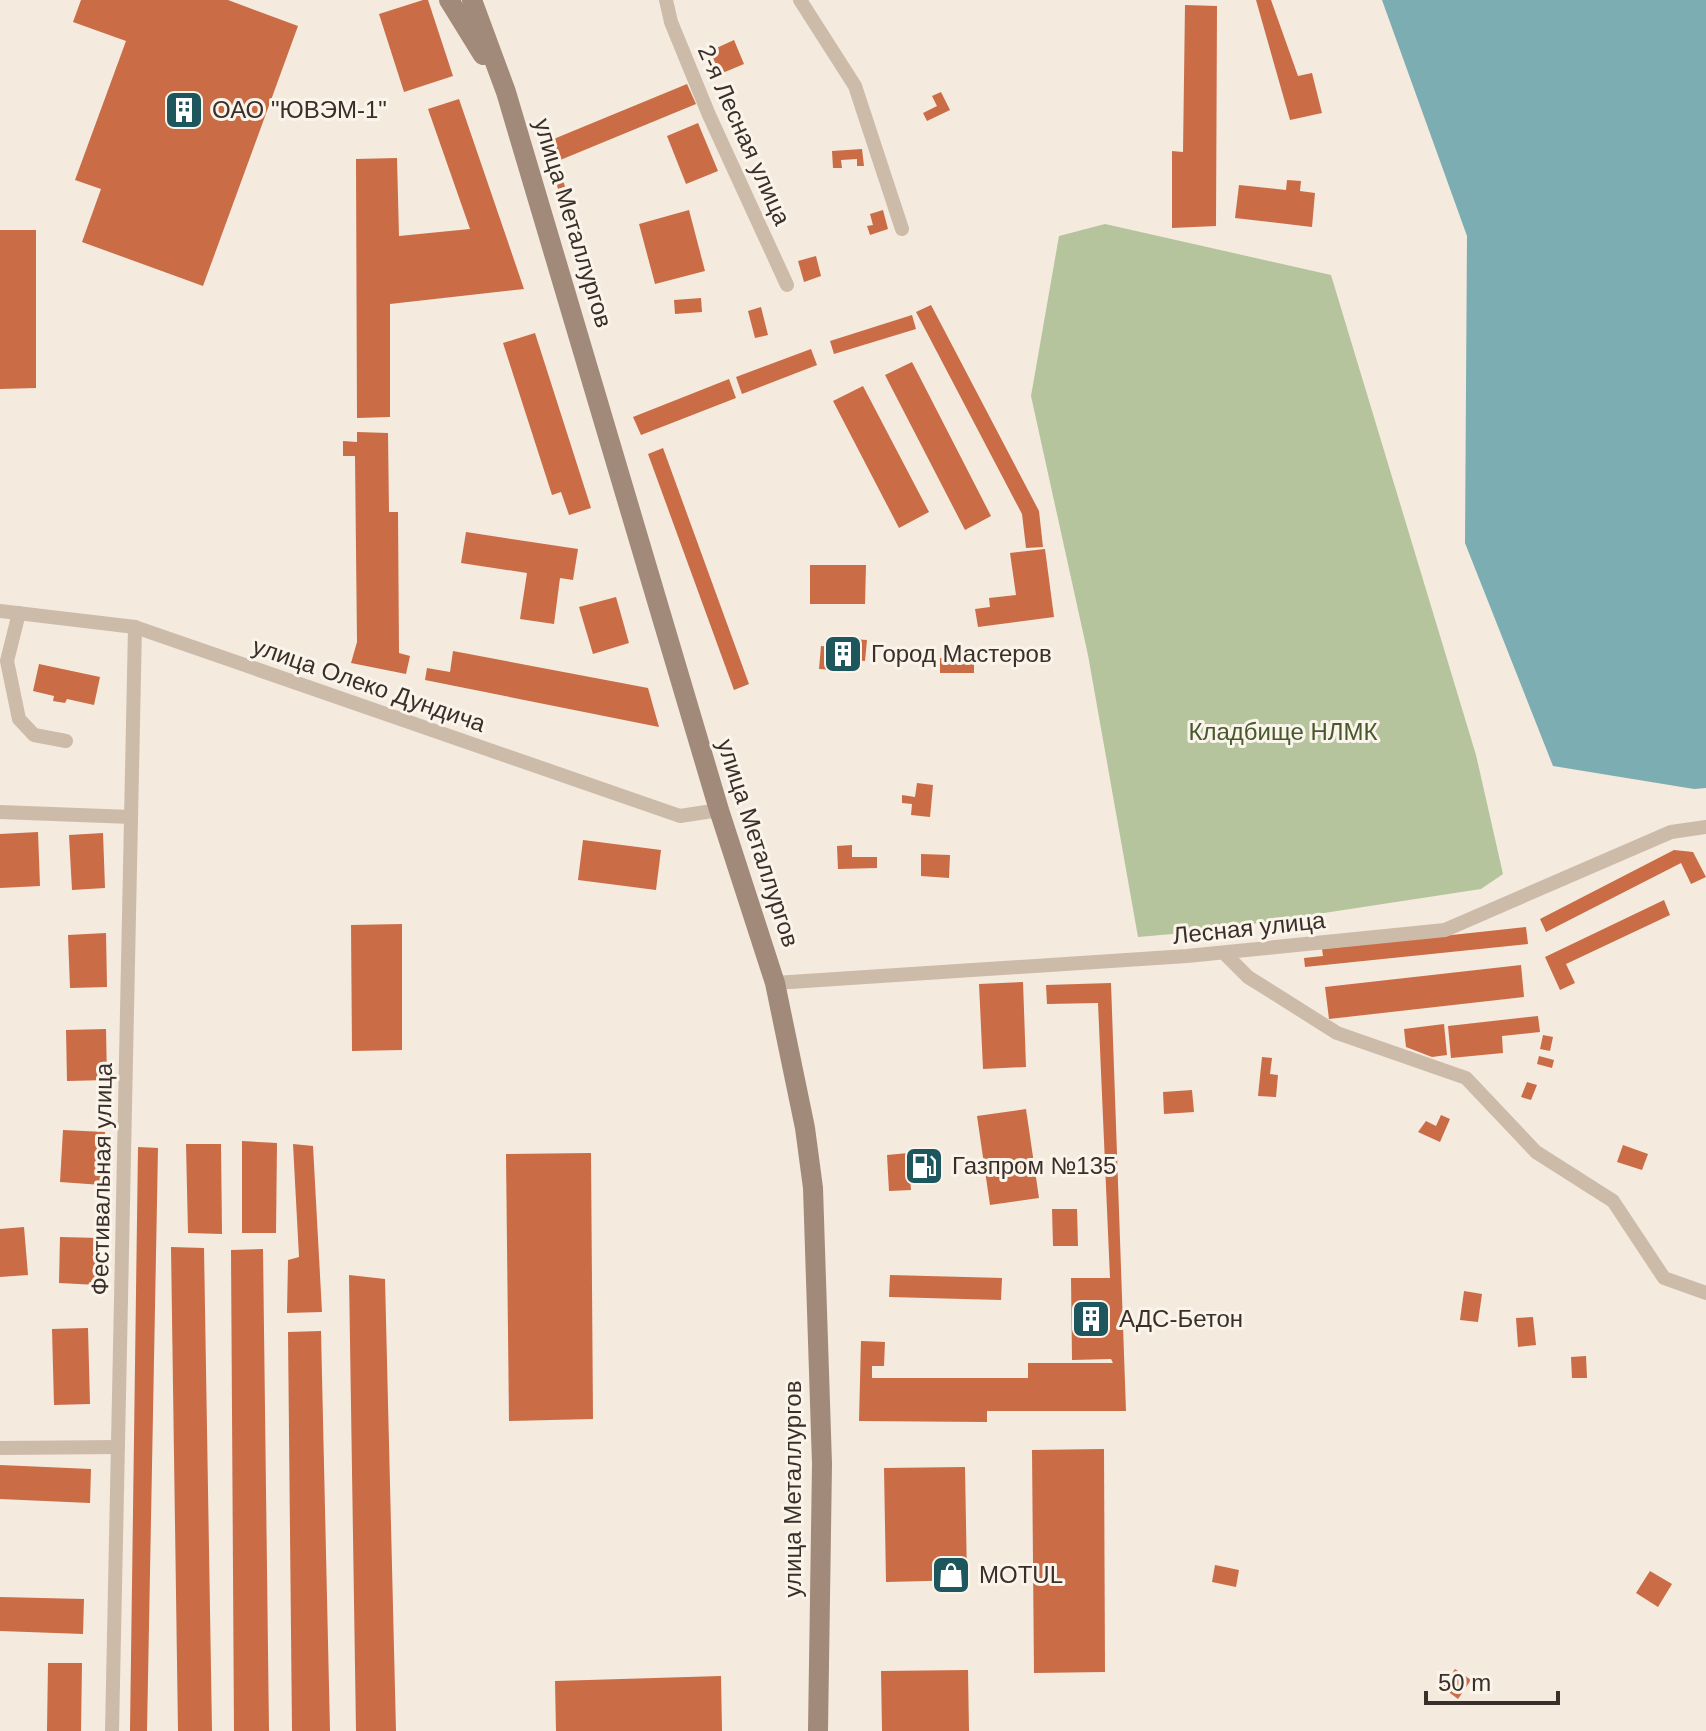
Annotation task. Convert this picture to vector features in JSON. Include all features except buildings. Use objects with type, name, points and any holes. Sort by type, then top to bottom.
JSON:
[{"type":"main road","points":[[449,0],[506,92]]},
{"type":"main road","name":"улица Металлургов","points":[[472,0],[506,92],[719,810],[775,983],[805,1128],[813,1188],[822,1464],[818,1731]]},
{"type":"street","name":"2-я Лесная улица","points":[[666,0],[671,22],[709,115],[787,285]]},
{"type":"street","points":[[800,0],[855,86],[902,229]]},
{"type":"street","name":"улица Олеко Дундича","points":[[0,611],[135,627],[680,816],[719,810]]},
{"type":"street","points":[[19,613],[7,661],[19,719],[34,735],[66,741]]},
{"type":"street","name":"Фестивальная улица","points":[[112,1731],[135,627]]},
{"type":"street","points":[[0,812],[131,817]]},
{"type":"street","name":"Лесная улица","points":[[775,983],[1224,953],[1445,930],[1671,832],[1706,827]]},
{"type":"street","points":[[1224,953],[1248,977],[1337,1033],[1466,1078],[1536,1152],[1613,1201],[1664,1278],[1706,1293]]},
{"type":"street","points":[[0,1448],[118,1447]]},
{"type":"green space","name":"Кладбище НЛМК","points":[[1105,224],[1331,275],[1476,755],[1503,874],[1481,889],[1206,931],[1138,937],[1088,655],[1031,396],[1059,236]]},
{"type":"water","points":[[1382,0],[1706,0],[1706,788],[1694,789],[1553,766],[1465,543],[1467,236]]},
{"type":"place","name":"ОАО \"ЮВЭМ-1\"","points":[[184,110]]},
{"type":"place","name":"Город Мастеров","points":[[843,654]]},
{"type":"place","name":"Газпром №135","points":[[924,1166]]},
{"type":"place","name":"АДС-Бетон","points":[[1091,1319]]},
{"type":"place","name":"MOTUL","points":[[951,1575]]}]
